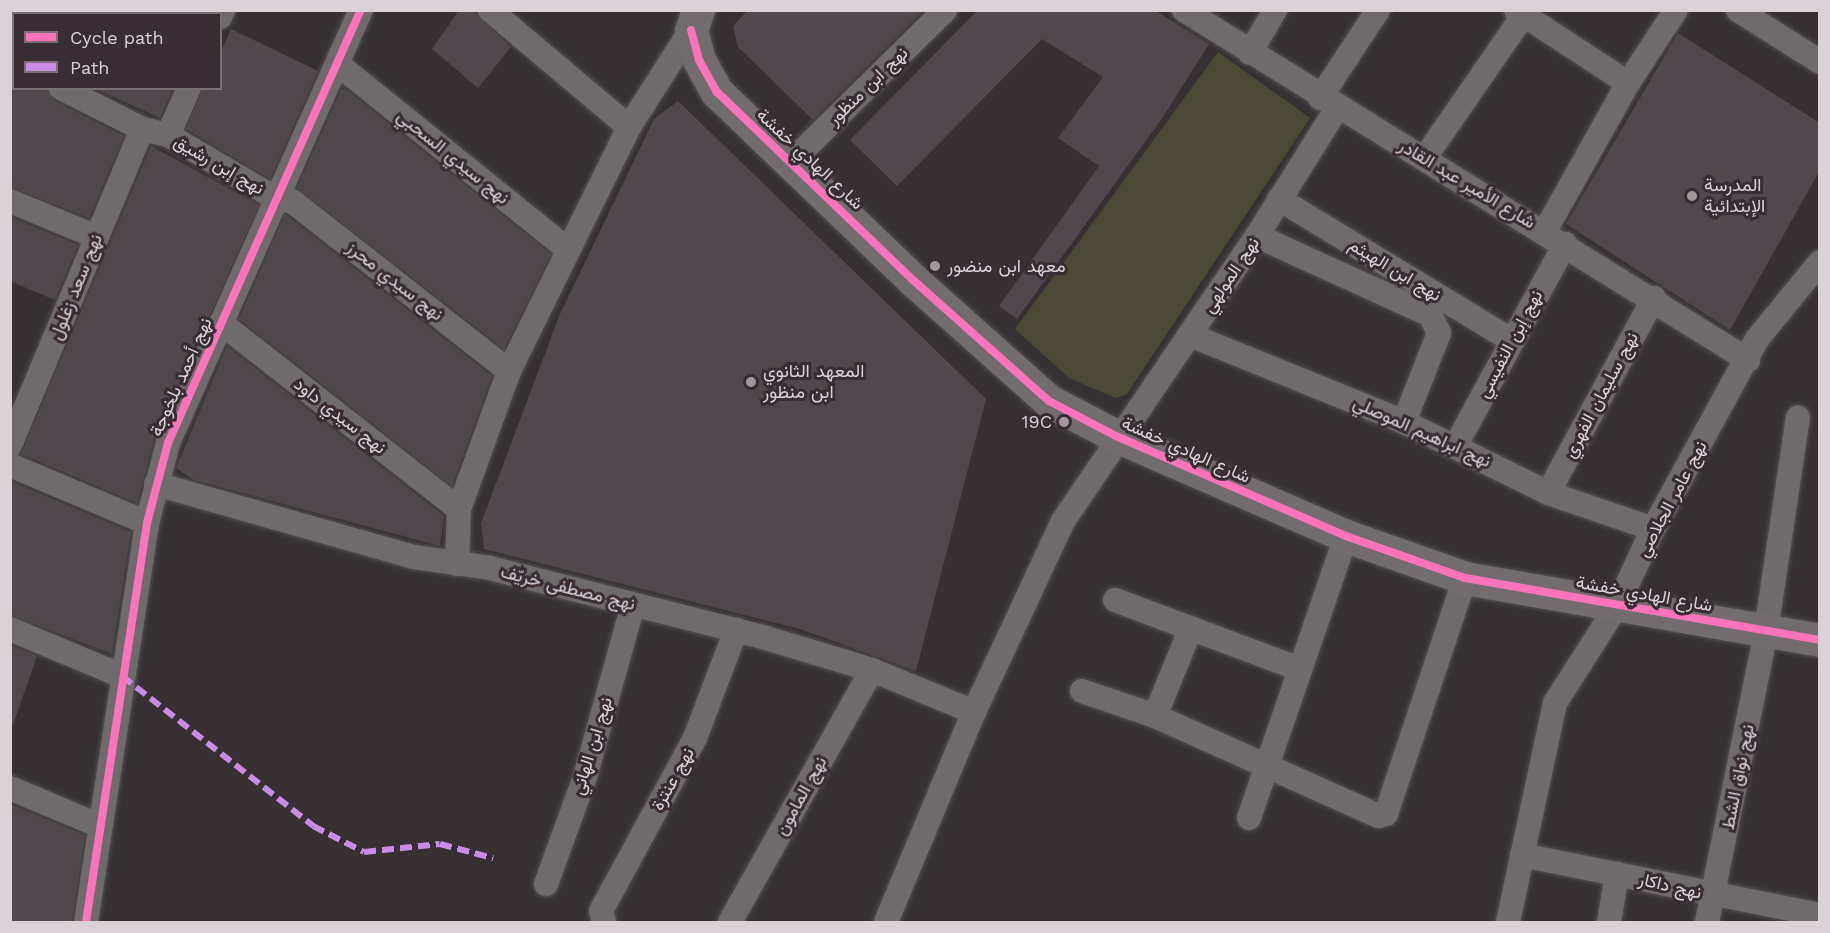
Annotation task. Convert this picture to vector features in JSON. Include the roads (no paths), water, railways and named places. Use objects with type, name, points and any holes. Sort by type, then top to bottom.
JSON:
[{"type":"street","name":"نهج أحمد بلخوجة","points":[[86,922],[147,523],[168,443],[362,10]]},
{"type":"street","points":[[490,10],[629,127]]},
{"type":"street","name":"نهج ابن منظور","points":[[792,161],[945,10]]},
{"type":"street","name":"شارع الأمير عبد القادر","points":[[1184,10],[1328,103],[1426,156],[1654,298],[1748,360]]},
{"type":"street","points":[[1250,53],[1275,10]]},
{"type":"street","name":"نهج المولهي","points":[[886,922],[974,712],[1063,521],[1116,436],[1190,335],[1280,200],[1328,103],[1378,10]]},
{"type":"street","points":[[1738,10],[1820,62]]},
{"type":"street","name":"نهج إبن النفيسي","points":[[1456,445],[1510,340],[1628,83],[1673,11]]},
{"type":"street","points":[[1426,156],[1520,13],[1628,83]]},
{"type":"street","points":[[457,564],[459,509],[509,371],[629,127],[695,20]]},
{"type":"street","name":"شارع الهادي خفشة","points":[[695,20],[699,60],[717,92],[1020,379],[1049,401],[1116,436],[1346,536],[1466,578],[1820,640]]},
{"type":"street","name":"نهج سيدي السحبي","points":[[339,64],[568,250]]},
{"type":"street","name":"نهج إبن رشيق","points":[[65,90],[142,129],[168,135],[277,199]]},
{"type":"street","points":[[168,135],[188,90]]},
{"type":"street","name":"نهج سعد زغلول","points":[[10,445],[142,129]]},
{"type":"street","name":"نهج سيدي محرز","points":[[277,199],[292,201],[509,371]]},
{"type":"street","name":"نهج ابن الهيثم","points":[[1280,200],[1510,340]]},
{"type":"street","points":[[10,201],[97,237]]},
{"type":"street","points":[[1257,236],[1430,315],[1439,333],[1404,422]]},
{"type":"street","name":"نهج عامر الجلاصي","points":[[1508,922],[1549,717],[1618,604],[1653,529],[1758,339],[1820,262]]},
{"type":"street","name":"نهج سليمان الفهري","points":[[1548,493],[1654,298]]},
{"type":"street","name":"نهج سيدي داود","points":[[221,323],[459,509]]},
{"type":"street","name":"نهج ابراهيم الموصلي","points":[[1190,335],[1404,422],[1456,445],[1548,493],[1653,529]]},
{"type":"street","name":"نهج نواق الشط","points":[[1707,922],[1715,896],[1766,631],[1798,417]]},
{"type":"street","points":[[10,465],[147,523]]},
{"type":"street","name":"نهج مصطفى خريّف","points":[[156,484],[414,557],[457,564],[736,630],[872,670],[974,712]]},
{"type":"street","points":[[1249,818],[1346,536]]},
{"type":"street","points":[[1082,691],[1155,716],[1266,769],[1379,816],[1386,814],[1466,578]]},
{"type":"street","points":[[1115,600],[1300,669]]},
{"type":"street","name":"نهج ابن الهاني","points":[[546,884],[585,777],[633,605]]},
{"type":"street","points":[[1155,716],[1191,628]]},
{"type":"street","points":[[10,629],[122,676]]},
{"type":"street","name":"نهج عنترة","points":[[604,922],[601,910],[695,738],[736,630]]},
{"type":"street","name":"نهج المامون","points":[[730,922],[872,670]]},
{"type":"street","points":[[10,788],[100,826]]},
{"type":"street","name":"نهج داكار","points":[[1521,855],[1715,896],[1820,915]]},
{"type":"street","points":[[1609,922],[1617,874]]},
{"type":"place","name":"المدرسة الإبتدائية","points":[[1692,196]]},
{"type":"place","name":"معهد ابن منضور","points":[[935,266]]},
{"type":"place","name":"المعهد الثانوي ابن منظور","points":[[751,382]]},
{"type":"place","name":"19C","points":[[1064,422]]}]
